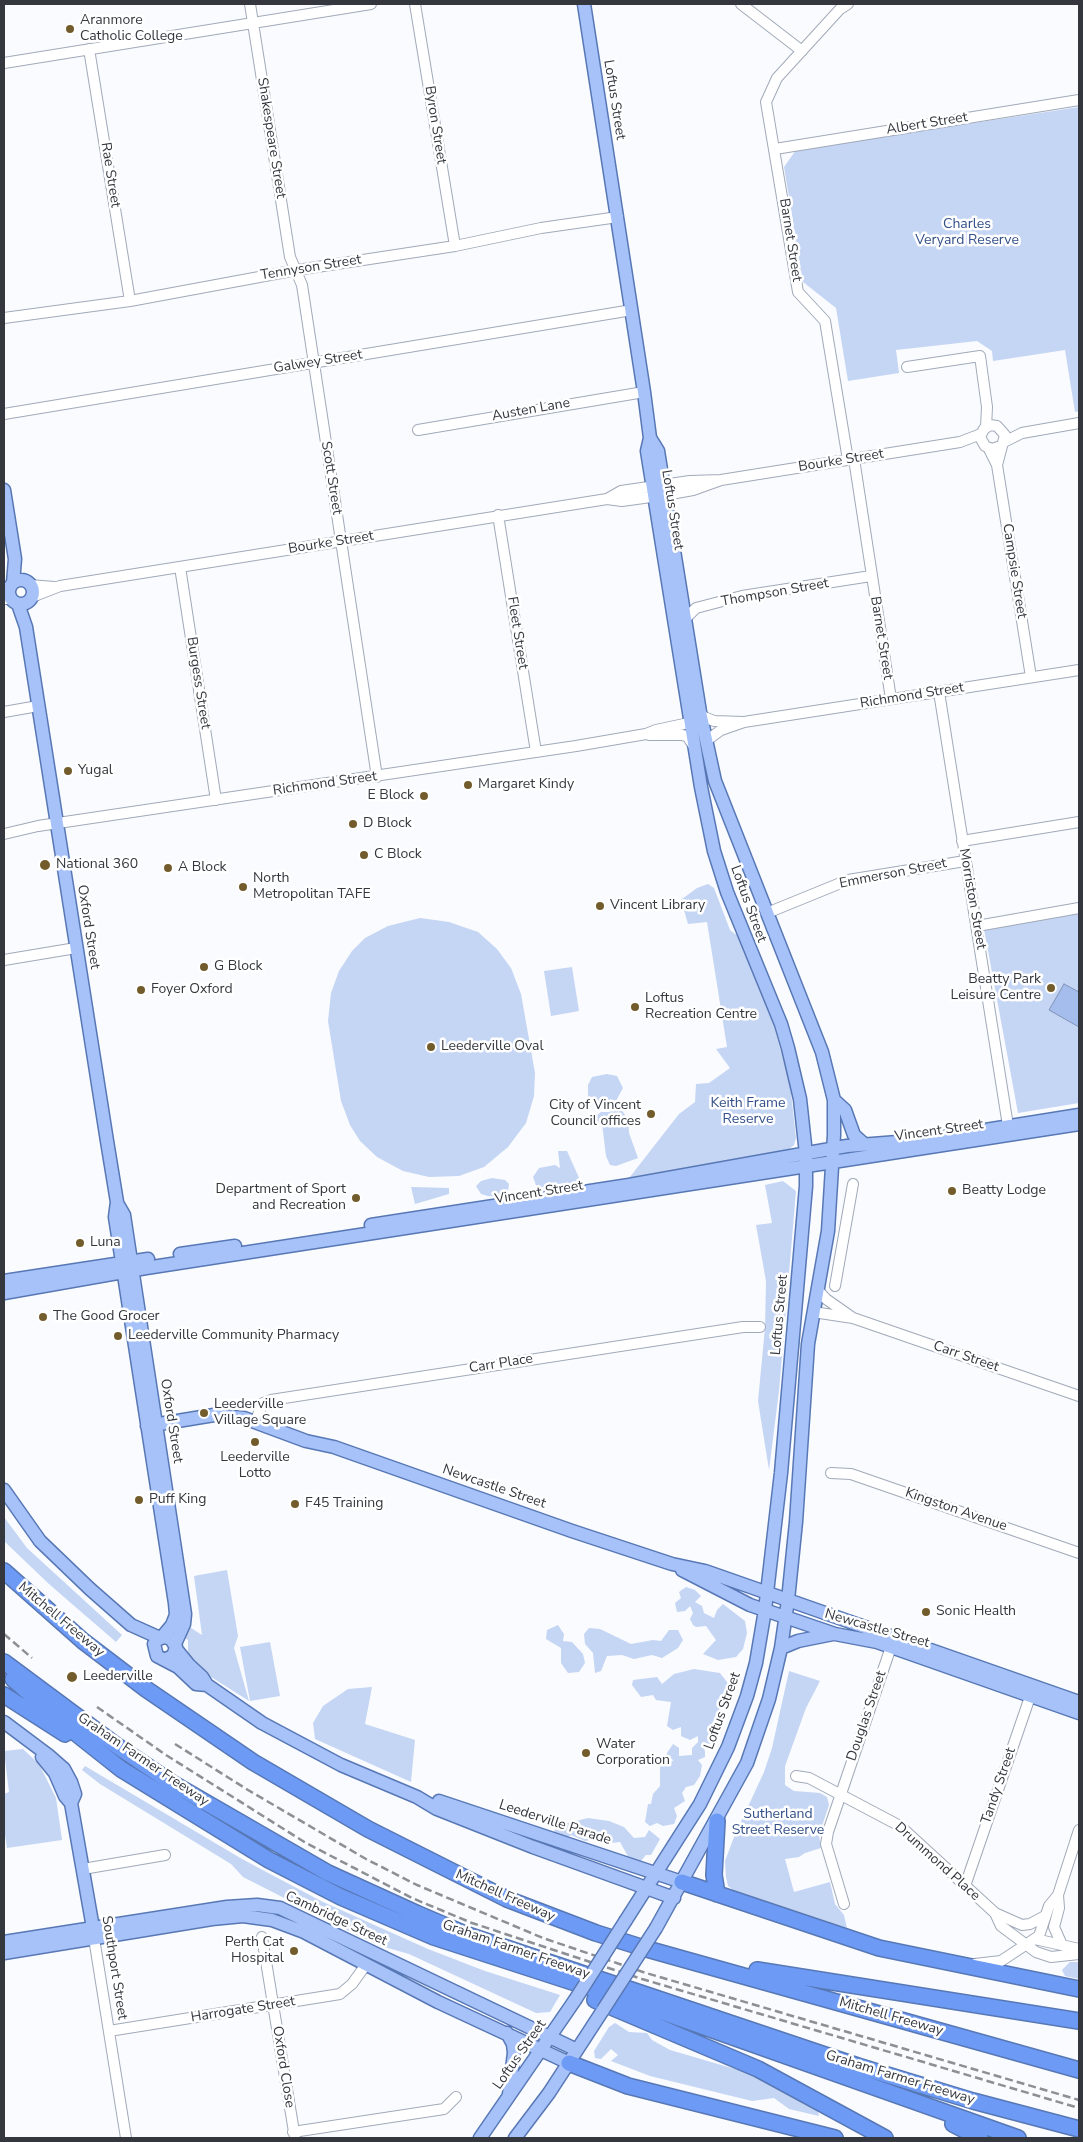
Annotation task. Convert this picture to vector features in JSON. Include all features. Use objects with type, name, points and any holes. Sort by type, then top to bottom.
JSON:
[{"type":"highway","name":"Mitchell Freeway","points":[[4,1571],[83,1641],[146,1689],[253,1762],[312,1797],[457,1876],[507,1899],[596,1933],[1079,2070]]},
{"type":"highway","name":"Graham Farmer Freeway","points":[[4,1662],[117,1746],[172,1783],[328,1873],[418,1914],[482,1940],[849,2063],[1079,2130]]},
{"type":"highway","points":[[4,1671],[68,1727],[121,1769]]},
{"type":"highway","points":[[4,1695],[269,1860],[341,1897],[434,1937],[513,1965],[631,2001],[1018,2138]]},
{"type":"highway","points":[[717,1821],[714,1875],[717,1894]]},
{"type":"highway","points":[[682,1882],[879,1948],[1079,1989]]},
{"type":"highway","points":[[694,1961],[1079,2021]]},
{"type":"highway","points":[[513,1965],[758,2069],[885,2138]]},
{"type":"highway","points":[[573,2056],[628,2086],[835,2138]]},
{"type":"highway","points":[[905,2099],[980,2138]]},
{"type":"main road","name":"Loftus Street","points":[[515,2138],[599,2018],[674,1898],[747,1763],[769,1699],[786,1617],[800,1477],[808,1344],[828,1231],[834,1162],[834,1100],[822,1052],[715,781],[706,741],[697,718],[659,490],[658,451],[650,438],[618,217],[584,4]]},
{"type":"main road","points":[[4,490],[15,559],[18,592]]},
{"type":"main road","name":"Loftus Street","points":[[480,2138],[552,2037],[700,1804],[728,1747],[747,1696],[766,1610],[785,1429],[806,1186],[806,1161],[800,1099],[781,1024],[741,931],[717,862],[693,745],[697,718],[685,619],[659,490]]},
{"type":"main road","name":"Oxford Street","points":[[18,592],[26,627],[117,1202],[115,1217],[128,1267],[151,1422],[176,1615],[172,1625],[158,1641]]},
{"type":"main road","points":[[834,1100],[845,1110],[854,1135],[864,1144]]},
{"type":"main road","name":"Vincent Street","points":[[4,1293],[128,1267],[629,1185],[806,1161],[834,1162],[1009,1131],[1079,1115]]},
{"type":"main road","name":"Vincent Street","points":[[4,1281],[128,1267],[146,1268],[716,1180],[806,1161],[834,1148],[1079,1124]]},
{"type":"main road","name":"Newcastle Street","points":[[151,1422],[213,1409],[232,1408],[257,1418],[320,1437],[334,1447],[672,1564],[705,1571],[767,1592],[893,1643],[1032,1690],[1079,1702]]},
{"type":"main road","name":"Oxford Street","points":[[151,1422],[185,1614],[184,1624],[175,1647]]},
{"type":"main road","points":[[4,1490],[40,1541],[131,1625],[158,1641],[171,1639],[175,1647],[173,1656],[166,1659],[157,1656],[158,1641]]},
{"type":"main road","name":"Newcastle Street","points":[[672,1564],[733,1598],[766,1610],[835,1634],[893,1643]]},
{"type":"main road","points":[[780,1648],[798,1641],[835,1634]]},
{"type":"main road","name":"Leederville Parade","points":[[175,1647],[189,1666],[202,1677],[207,1685],[262,1723],[342,1765],[417,1797],[437,1809],[533,1847],[674,1898]]},
{"type":"main road","name":"Leederville Parade","points":[[166,1659],[196,1684],[207,1685]]},
{"type":"main road","name":"Newcastle Street","points":[[1032,1690],[1079,1713]]},
{"type":"main road","name":"Southport Street","points":[[4,1722],[64,1769],[75,1794],[72,1803],[93,1933]]},
{"type":"main road","name":"Leederville Parade","points":[[417,1797],[441,1802],[682,1882]]},
{"type":"main road","name":"Cambridge Street","points":[[4,1953],[93,1933],[227,1907],[257,1905],[280,1908],[552,2037],[573,2056]]},
{"type":"main road","name":"Cambridge Street","points":[[4,1942],[212,1919],[258,1917],[288,1925],[365,1966],[542,2051],[573,2056]]},
{"type":"main road","points":[[507,2033],[513,2044],[514,2053],[509,2095]]},
{"type":"street","name":"Shakespeare Street","points":[[250,4],[290,256],[297,270]]},
{"type":"street","points":[[4,63],[370,4]]},
{"type":"street","name":"Byron Street","points":[[415,4],[455,246]]},
{"type":"street","points":[[741,4],[802,50]]},
{"type":"street","name":"Barnet Street","points":[[848,4],[840,9],[777,78],[766,102],[798,292],[824,321],[851,459],[891,699]]},
{"type":"street","name":"Rae Street","points":[[89,49],[130,301]]},
{"type":"street","name":"Albert Street","points":[[775,149],[1079,100]]},
{"type":"street","name":"Tennyson Street","points":[[4,318],[130,301],[297,270],[455,246],[541,228],[618,217]]},
{"type":"street","name":"Scott Street","points":[[297,270],[302,286],[377,777]]},
{"type":"street","name":"Galwey Street","points":[[4,414],[632,310]]},
{"type":"street","points":[[907,367],[980,356],[988,407],[1005,435],[1002,444]]},
{"type":"street","name":"Austen Lane","points":[[418,430],[644,392]]},
{"type":"street","points":[[988,407],[981,441],[987,448],[996,449],[1022,433],[1079,423]]},
{"type":"street","points":[[983,430],[999,427],[1022,433]]},
{"type":"street","name":"Bourke Street","points":[[18,592],[607,498],[622,501],[690,481],[721,480],[960,442],[983,430]]},
{"type":"street","name":"Bourke Street","points":[[960,442],[987,448]]},
{"type":"street","name":"Campsie Street","points":[[997,465],[1002,444]]},
{"type":"street","name":"Campsie Street","points":[[987,448],[997,465],[1031,677]]},
{"type":"street","name":"Fleet Street","points":[[498,515],[536,752]]},
{"type":"street","name":"Burgess Street","points":[[180,567],[216,800]]},
{"type":"street","name":"Thompson Street","points":[[685,619],[696,608],[742,596],[871,576]]},
{"type":"street","name":"Richmond Street","points":[[706,741],[721,730],[744,722],[1079,670]]},
{"type":"street","name":"Morriston Street","points":[[938,692],[1009,1131]]},
{"type":"street","points":[[4,712],[38,706]]},
{"type":"street","name":"Richmond Street","points":[[4,834],[57,823],[362,776],[377,777],[646,734],[697,718],[704,717],[714,721],[744,722]]},
{"type":"street","name":"Richmond Street","points":[[646,734],[687,736],[693,745]]},
{"type":"street","points":[[962,841],[1079,822]]},
{"type":"street","name":"Emmerson Street","points":[[767,913],[848,880],[965,861]]},
{"type":"street","points":[[977,926],[1079,908]]},
{"type":"street","points":[[4,960],[76,948]]},
{"type":"street","points":[[835,1286],[853,1184]]},
{"type":"street","points":[[828,1231],[844,1234]]},
{"type":"street","name":"Carr Street","points":[[817,1289],[826,1299],[853,1318]]},
{"type":"street","name":"Carr Street","points":[[813,1312],[853,1318],[1079,1396]]},
{"type":"street","name":"Carr Place","points":[[257,1418],[263,1403],[271,1400],[743,1327],[760,1327]]},
{"type":"street","name":"Kingston Avenue","points":[[831,1473],[851,1474],[1079,1553]]},
{"type":"street","name":"Douglas Street","points":[[844,1904],[826,1844],[830,1825],[893,1643]]},
{"type":"street","name":"Tandy Street","points":[[965,1886],[1032,1690]]},
{"type":"street","name":"Drummond Place","points":[[796,1776],[809,1778],[841,1793],[900,1826],[994,1913],[1001,1926],[1026,1945],[1047,1956],[1079,1954]]},
{"type":"street","points":[[956,1965],[1001,1961],[1039,1936],[1049,1906],[1058,1895],[1079,1830]]},
{"type":"street","points":[[83,1869],[165,1855]]},
{"type":"street","points":[[1058,1895],[1059,1908],[1054,1927],[1062,1945]]},
{"type":"street","name":"Drummond Place","points":[[994,1913],[1022,1925],[1030,1924],[1045,1916]]},
{"type":"street","name":"Southport Street","points":[[93,1933],[126,2138]]},
{"type":"street","name":"Oxford Close","points":[[262,1937],[294,2135]]},
{"type":"street","points":[[1035,1939],[1079,1949]]},
{"type":"street","name":"Harrogate Street","points":[[109,2031],[340,1994],[352,1984],[365,1966]]},
{"type":"street","points":[[294,2135],[444,2109],[456,2097]]},
{"type":"green space","name":"Charles Veryard Reserve","points":[[1079,107],[1079,411],[1075,412],[1065,350],[993,361],[992,351],[977,341],[896,350],[899,373],[848,381],[836,308],[803,282],[784,167],[796,150]]},
{"type":"green space","name":"Keith Frame Reserve","points":[[708,884],[714,888],[730,930],[738,936],[773,1023],[790,1084],[796,1138],[794,1145],[788,1150],[626,1182],[679,1114],[695,1102],[696,1084],[709,1083],[730,1068],[716,1049],[727,1047],[707,922],[688,924],[684,910],[678,902],[697,888]]},
{"type":"green space","points":[[1079,913],[1079,1103],[1018,1113],[984,929]]},
{"type":"green space","name":"Leederville Oval","points":[[420,918],[449,922],[478,932],[497,949],[511,968],[521,994],[535,1073],[534,1096],[526,1123],[508,1147],[484,1167],[459,1176],[429,1177],[403,1171],[377,1157],[360,1141],[350,1125],[341,1101],[328,1021],[331,993],[339,971],[352,951],[365,938],[388,926]]},
{"type":"green space","points":[[572,967],[579,1011],[551,1016],[544,971]]},
{"type":"green space","points":[[607,1074],[617,1076],[623,1088],[617,1099],[618,1105],[628,1119],[629,1133],[638,1158],[616,1166],[610,1165],[606,1156],[602,1123],[596,1121],[596,1116],[601,1112],[610,1112],[605,1104],[596,1104],[588,1096],[588,1085],[592,1077]]},
{"type":"green space","points":[[558,1151],[567,1151],[580,1180],[569,1187],[546,1190],[537,1188],[533,1177],[539,1168],[555,1165],[560,1168]]},
{"type":"green space","points":[[492,1178],[505,1180],[509,1184],[508,1191],[503,1197],[481,1194],[476,1186],[481,1181]]},
{"type":"green space","points":[[783,1181],[796,1191],[779,1391],[769,1470],[758,1401],[765,1328],[766,1281],[756,1225],[772,1223],[765,1185]]},
{"type":"green space","points":[[411,1187],[449,1188],[449,1194],[415,1204]]},
{"type":"green space","points":[[4,1517],[27,1548],[122,1635],[116,1642],[49,1584],[4,1541]]},
{"type":"green space","points":[[227,1570],[238,1636],[234,1648],[249,1701],[205,1673],[188,1655],[188,1640],[183,1637],[188,1626],[202,1635],[194,1576]]},
{"type":"green space","points":[[686,1587],[695,1590],[701,1596],[695,1602],[702,1606],[704,1613],[714,1618],[717,1610],[723,1604],[745,1621],[747,1633],[743,1649],[736,1657],[718,1660],[703,1654],[716,1640],[706,1626],[696,1627],[693,1625],[690,1619],[693,1613],[690,1606],[685,1611],[677,1612],[675,1603],[681,1598],[679,1592]]},
{"type":"green space","points":[[558,1625],[564,1634],[563,1641],[572,1642],[583,1654],[585,1663],[579,1672],[568,1673],[561,1663],[561,1648],[546,1639],[547,1630]]},
{"type":"green space","points":[[589,1628],[600,1629],[631,1644],[653,1640],[661,1641],[669,1630],[678,1630],[683,1640],[678,1648],[662,1658],[652,1655],[634,1659],[622,1655],[607,1656],[601,1671],[595,1673],[593,1653],[585,1644],[584,1634]]},
{"type":"green space","points":[[270,1642],[280,1696],[250,1701],[240,1647]]},
{"type":"green space","points":[[694,1669],[720,1673],[727,1682],[730,1699],[719,1705],[721,1716],[712,1726],[716,1733],[709,1746],[703,1747],[705,1757],[698,1760],[702,1765],[700,1776],[694,1785],[686,1787],[682,1793],[685,1801],[674,1808],[677,1816],[674,1824],[663,1826],[657,1823],[650,1826],[645,1822],[648,1804],[651,1804],[653,1794],[660,1786],[660,1767],[674,1760],[667,1758],[667,1753],[673,1744],[679,1748],[679,1756],[692,1755],[692,1748],[698,1742],[698,1736],[690,1740],[681,1736],[681,1727],[673,1730],[667,1726],[671,1702],[656,1700],[653,1695],[641,1697],[632,1685],[633,1680],[657,1677],[662,1684],[674,1674]]},
{"type":"green space","name":"Sutherland Street Reserve","points":[[789,1671],[820,1681],[806,1708],[785,1766],[785,1785],[794,1791],[820,1793],[827,1797],[829,1805],[819,1835],[821,1848],[799,1857],[785,1859],[794,1892],[830,1882],[835,1904],[844,1915],[847,1928],[733,1890],[728,1886],[725,1861],[764,1772],[772,1748]]},
{"type":"green space","points":[[372,1687],[365,1724],[415,1740],[411,1782],[315,1739],[313,1723],[323,1706],[348,1689]]},
{"type":"green space","points":[[23,1749],[39,1764],[56,1798],[62,1840],[7,1848],[4,1828],[4,1794],[9,1792],[4,1751]]},
{"type":"green space","points":[[85,1766],[242,1859],[321,1901],[428,1949],[485,1971],[560,1995],[550,2012],[536,2013],[409,1954],[381,1946],[355,1934],[243,1877],[231,1864],[100,1784],[82,1770]]},
{"type":"green space","points":[[588,1818],[609,1821],[624,1827],[634,1838],[645,1837],[649,1830],[660,1839],[651,1855],[646,1855],[641,1861],[630,1860],[620,1842],[610,1843],[598,1838],[585,1841],[571,1835],[561,1842],[552,1837],[558,1822],[568,1823]]},
{"type":"green space","points":[[1070,1962],[1079,1962],[1079,1979],[1065,1976],[1062,1970]]},
{"type":"green space","points":[[615,2023],[629,2032],[647,2033],[652,2040],[670,2050],[752,2074],[771,2082],[785,2093],[818,2111],[819,2116],[789,2109],[774,2098],[752,2101],[650,2076],[611,2061],[618,2055],[611,2049],[601,2059],[595,2058],[594,2051],[609,2027]]},
{"type":"shaded area","points":[[1064,984],[1079,992],[1079,1027],[1049,1010]]},
{"type":"railway","points":[[4,1634],[32,1658]]},
{"type":"railway","points":[[97,1707],[166,1755],[306,1843],[412,1898],[472,1923],[642,1979],[1079,2108]]},
{"type":"railway","points":[[175,1744],[248,1790],[366,1859],[417,1885],[543,1938],[646,1973],[1079,2100]]},
{"type":"place","name":"Aranmore Catholic College","points":[[70,29]]},
{"type":"place","name":"Yugal","points":[[68,771]]},
{"type":"place","name":"Margaret Kindy","points":[[468,785]]},
{"type":"place","name":"E Block","points":[[424,796]]},
{"type":"place","name":"D Block","points":[[353,824]]},
{"type":"place","name":"C Block","points":[[364,855]]},
{"type":"place","name":"National 360","points":[[45,865]]},
{"type":"place","name":"A Block","points":[[168,868]]},
{"type":"place","name":"North Metropolitan TAFE","points":[[243,887]]},
{"type":"place","name":"Vincent Library","points":[[600,906]]},
{"type":"place","name":"G Block","points":[[204,967]]},
{"type":"place","name":"Beatty Park Leisure Centre","points":[[1051,988]]},
{"type":"place","name":"Foyer Oxford","points":[[141,990]]},
{"type":"place","name":"Loftus Recreation Centre","points":[[635,1007]]},
{"type":"place","name":"Leederville Oval","points":[[431,1047]]},
{"type":"place","name":"City of Vincent Council offices","points":[[651,1114]]},
{"type":"place","name":"Beatty Lodge","points":[[952,1191]]},
{"type":"place","name":"Department of Sport and Recreation","points":[[356,1198]]},
{"type":"place","name":"Luna","points":[[80,1243]]},
{"type":"place","name":"The Good Grocer","points":[[43,1317]]},
{"type":"place","name":"Leederville Community Pharmacy","points":[[118,1336]]},
{"type":"place","name":"Leederville Village Square","points":[[204,1413]]},
{"type":"place","name":"Leederville Lotto","points":[[255,1442]]},
{"type":"place","name":"Puff King","points":[[139,1500]]},
{"type":"place","name":"F45 Training","points":[[295,1504]]},
{"type":"place","name":"Sonic Health","points":[[926,1612]]},
{"type":"place","name":"Leederville","points":[[72,1677]]},
{"type":"place","name":"Water Corporation","points":[[586,1753]]},
{"type":"place","name":"Perth Cat Hospital","points":[[294,1951]]}]
